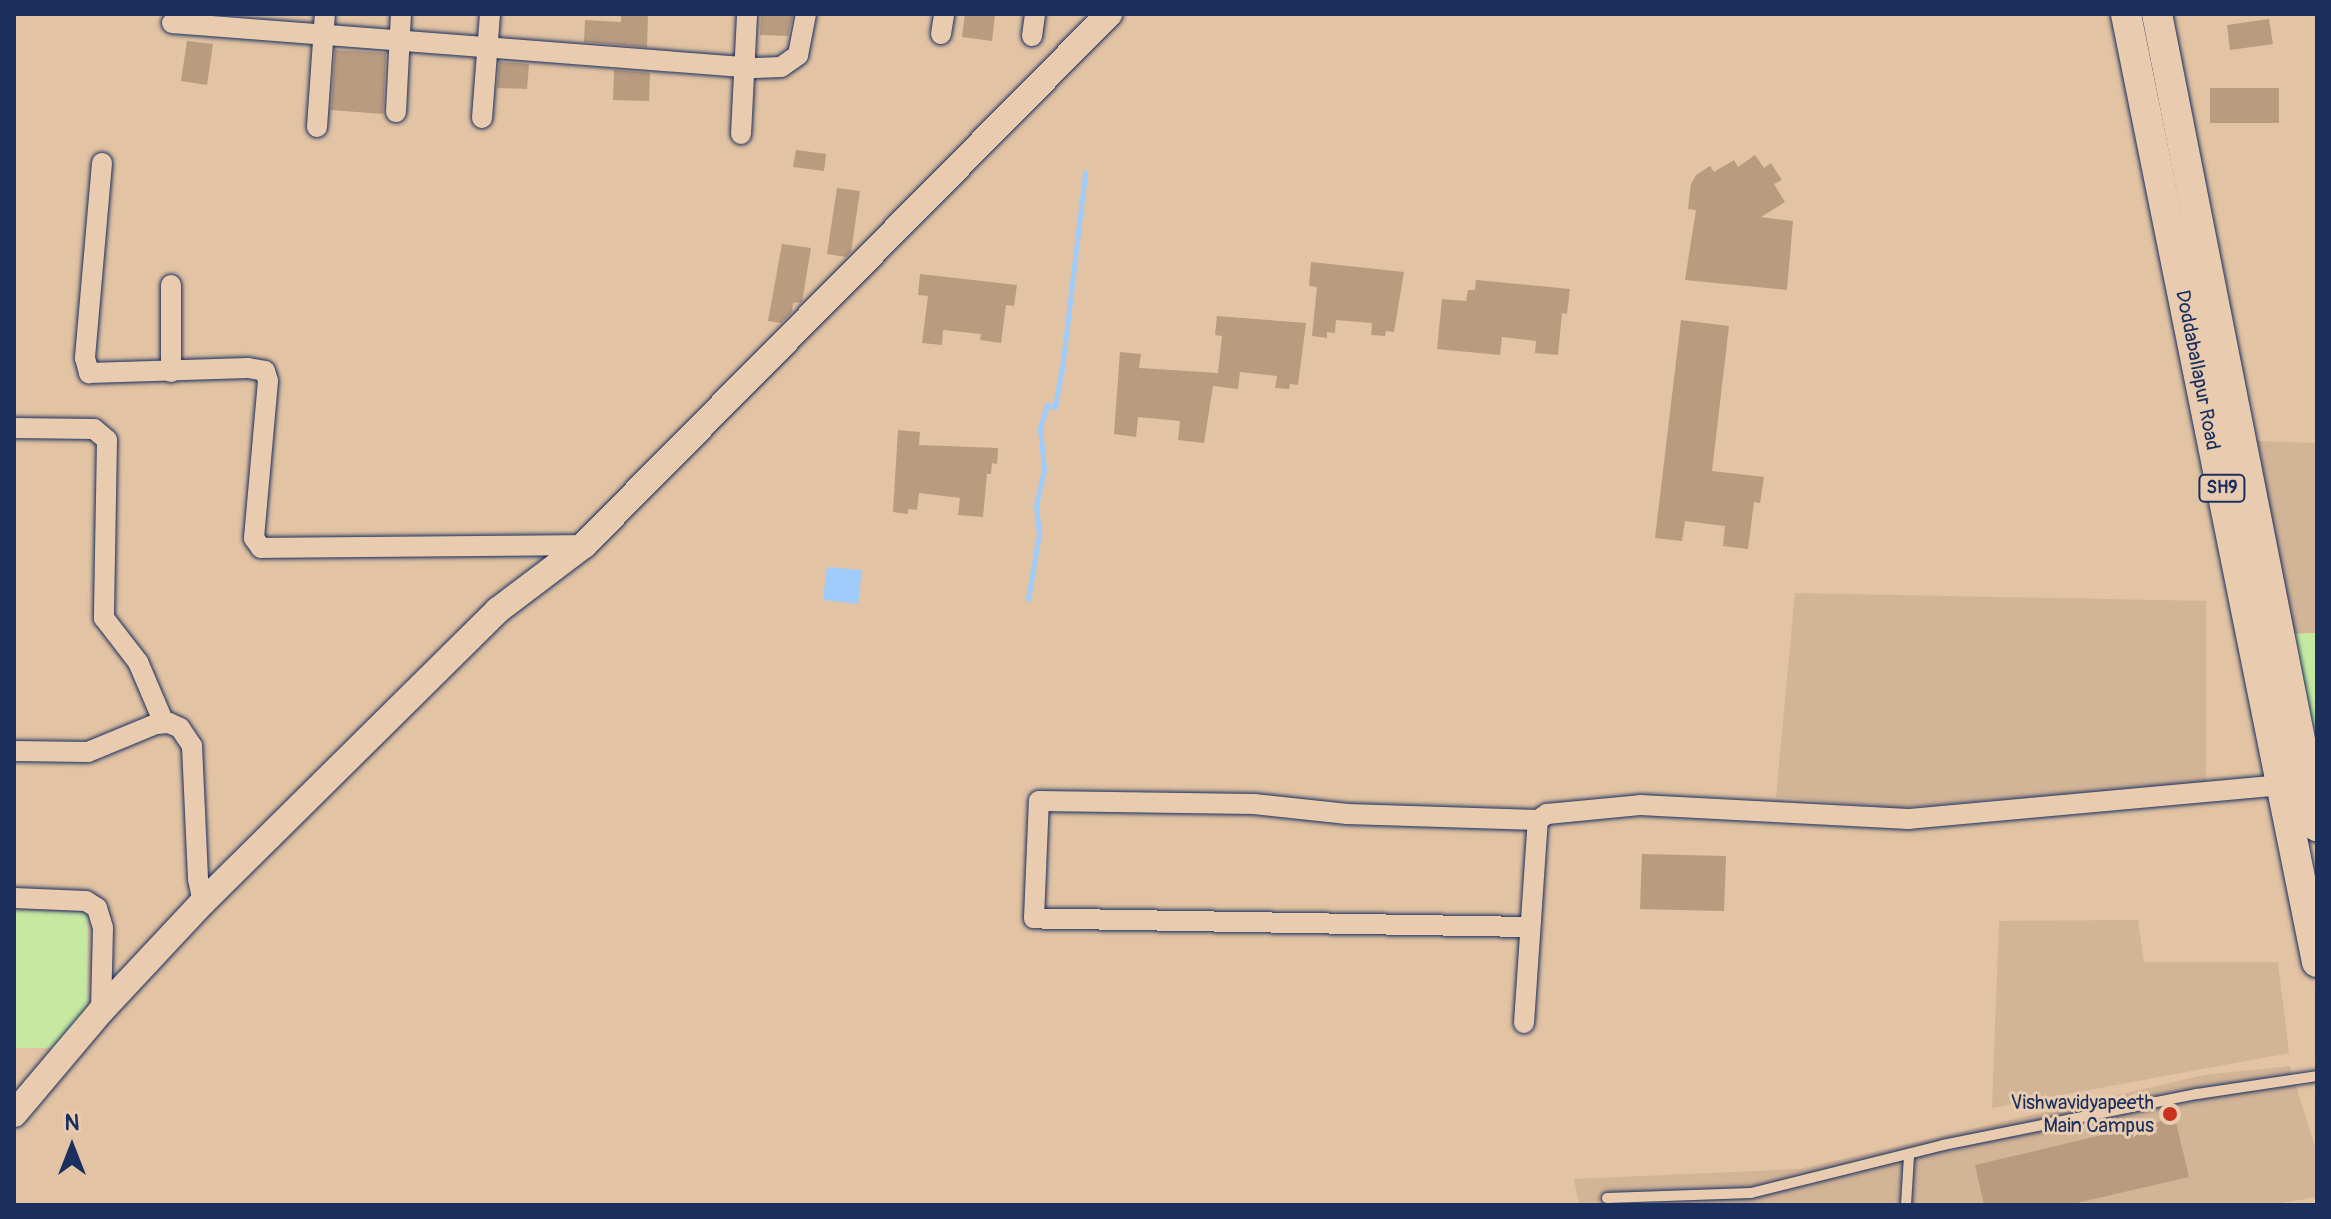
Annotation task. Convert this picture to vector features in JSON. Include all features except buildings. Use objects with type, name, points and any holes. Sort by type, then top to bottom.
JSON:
[{"type":"main road","points":[[14,1114],[101,1011],[203,902],[498,610],[584,545],[1109,14]]},
{"type":"main road","name":"Doddaballapur Road","points":[[2126,14],[2274,677],[2311,762],[2317,826]]},
{"type":"main road","name":"Doddaballapur Road","points":[[2157,14],[2274,677],[2283,785],[2317,962]]},
{"type":"street","points":[[396,112],[401,14]]},
{"type":"street","points":[[482,118],[490,14]]},
{"type":"street","points":[[741,134],[747,14]]},
{"type":"street","points":[[172,23],[324,24],[400,41],[744,67],[781,67],[798,55],[806,14]]},
{"type":"street","points":[[1032,36],[1035,14]]},
{"type":"street","points":[[317,127],[324,24]]},
{"type":"street","points":[[102,163],[85,358],[89,373],[248,368],[265,371],[268,381],[254,538],[261,548],[584,545]]},
{"type":"street","points":[[171,285],[171,372]]},
{"type":"street","points":[[14,428],[94,429],[107,440],[104,618],[138,662],[164,723]]},
{"type":"street","points":[[14,751],[88,752],[141,728],[164,723],[180,728],[192,746],[198,879],[203,902]]},
{"type":"street","points":[[1529,927],[1034,918],[1039,801],[1254,804],[1347,814],[1538,820],[1547,814],[1640,805],[1909,819],[2283,785]]},
{"type":"street","points":[[1524,1023],[1538,820]]},
{"type":"street","points":[[14,898],[86,901],[97,908],[103,928],[101,1011]]},
{"type":"lane","points":[[1607,1198],[1751,1193],[1909,1156],[1943,1145],[2197,1094],[2317,1076]]},
{"type":"lane","points":[[1906,1205],[1909,1156]]},
{"type":"shaded area","points":[[2257,441],[2317,443],[2317,633],[2291,634]]},
{"type":"shaded area","points":[[1795,593],[2206,601],[2206,782],[1897,808],[1776,797]]},
{"type":"shaded area","points":[[2138,920],[2144,962],[2278,962],[2289,1053],[1992,1108],[1999,921]]},
{"type":"shaded area","name":"Vishwavidyapeeth Main Campus","points":[[2290,1066],[2317,1154],[2317,1197],[2269,1205],[1579,1205],[1574,1179],[1800,1169],[2204,1075]]},
{"type":"green space","points":[[2317,633],[2317,764],[2291,634]]},
{"type":"green space","points":[[14,910],[88,913],[87,1005],[57,1048],[14,1048]]},
{"type":"water","points":[[827,567],[862,570],[858,604],[823,600]]},
{"type":"waterway","points":[[1028,599],[1039,534],[1036,505],[1044,469],[1040,428],[1047,405],[1055,407],[1062,369],[1085,172]]},
{"type":"place","name":"Vishwavidyapeeth Main Campus","points":[[2170,1114]]}]
